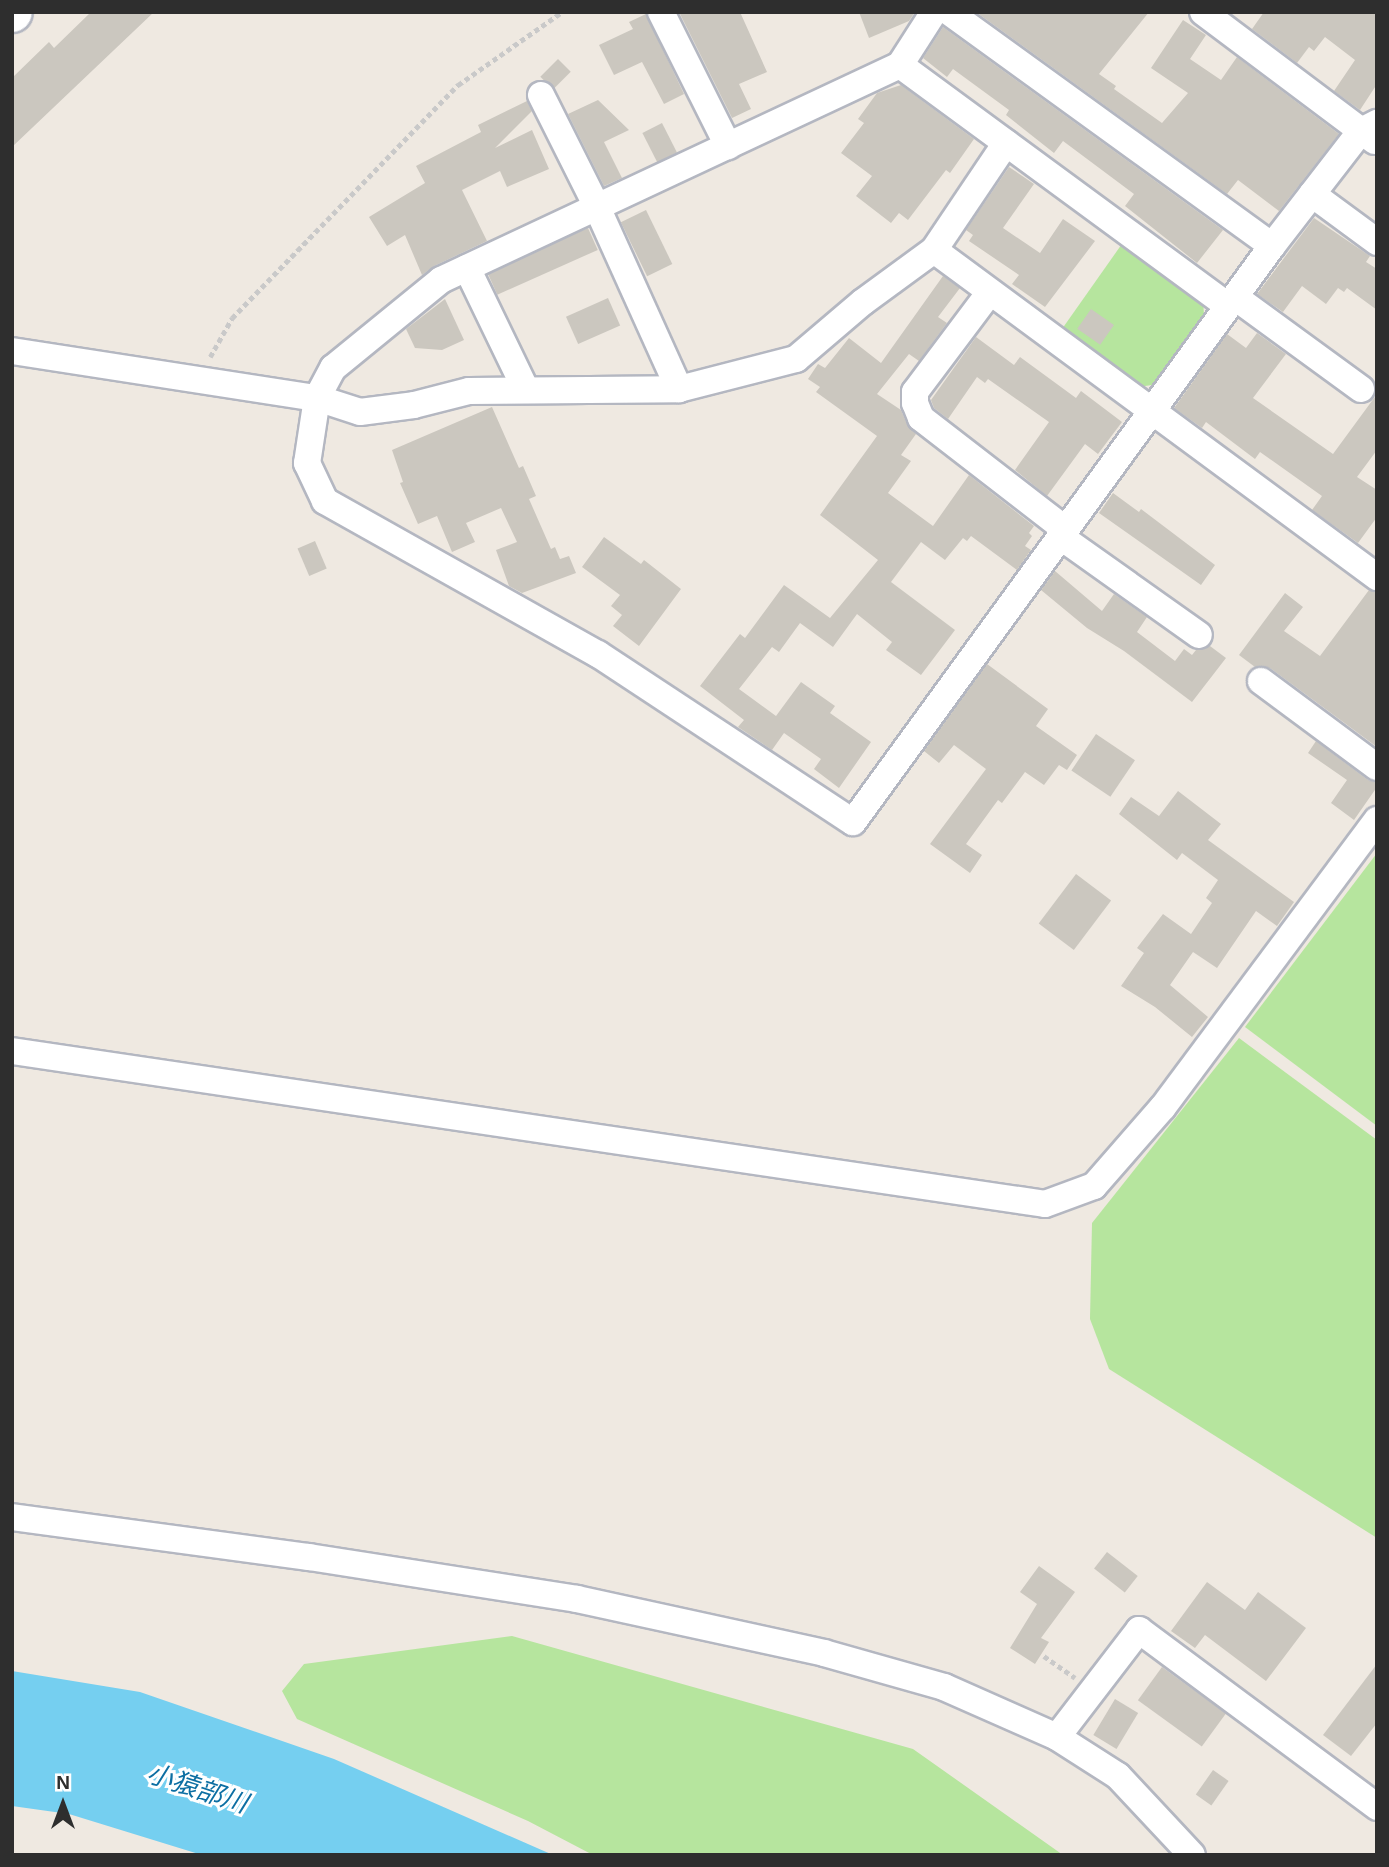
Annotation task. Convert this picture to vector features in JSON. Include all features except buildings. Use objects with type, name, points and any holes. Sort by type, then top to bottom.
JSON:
[{"type":"street","points":[[661,12],[728,146]]},
{"type":"street","points":[[934,12],[900,65],[596,205],[441,280],[333,368],[317,398],[307,463],[325,501],[598,654],[853,822],[1272,246],[1312,194],[1371,132],[1203,12]]},
{"type":"street","points":[[949,12],[1272,246]]},
{"type":"street","points":[[900,65],[1006,143],[1361,389]]},
{"type":"street","points":[[541,95],[596,205],[679,389]]},
{"type":"street","points":[[12,351],[317,398],[360,412],[414,405],[469,391],[525,388],[679,389],[796,359],[863,302],[934,250],[1006,143]]},
{"type":"street","points":[[1312,194],[1377,242]]},
{"type":"street","points":[[934,250],[1377,577]]},
{"type":"street","points":[[467,268],[525,388]]},
{"type":"street","points":[[990,292],[915,392],[915,403],[921,418],[1064,533],[1199,635]]},
{"type":"street","points":[[1261,681],[1377,767]]},
{"type":"street","points":[[12,1051],[1045,1203],[1094,1186],[1163,1107],[1377,820]]},
{"type":"street","points":[[12,1517],[309,1557],[669,1617],[824,1653],[944,1687],[1057,1737],[1118,1776],[1192,1855]]},
{"type":"street","points":[[1057,1737],[1139,1630],[1377,1807]]},
{"type":"path","points":[[205,381],[209,358],[232,318],[458,85],[562,12]]},
{"type":"path","points":[[1044,1656],[1092,1690]]},
{"type":"green space","points":[[1124,241],[1203,298],[1204,315],[1152,385],[1138,387],[1062,329]]},
{"type":"green space","points":[[1377,853],[1377,1126],[1245,1027]]},
{"type":"green space","points":[[1239,1038],[1377,1140],[1377,1538],[1109,1369],[1090,1319],[1092,1223]]},
{"type":"green space","points":[[512,1636],[913,1749],[1063,1855],[593,1855],[528,1821],[297,1719],[282,1691],[304,1664]]},
{"type":"water","name":"小猿部川","points":[[12,1671],[140,1692],[334,1759],[553,1855],[202,1855],[69,1814],[12,1806]]}]
